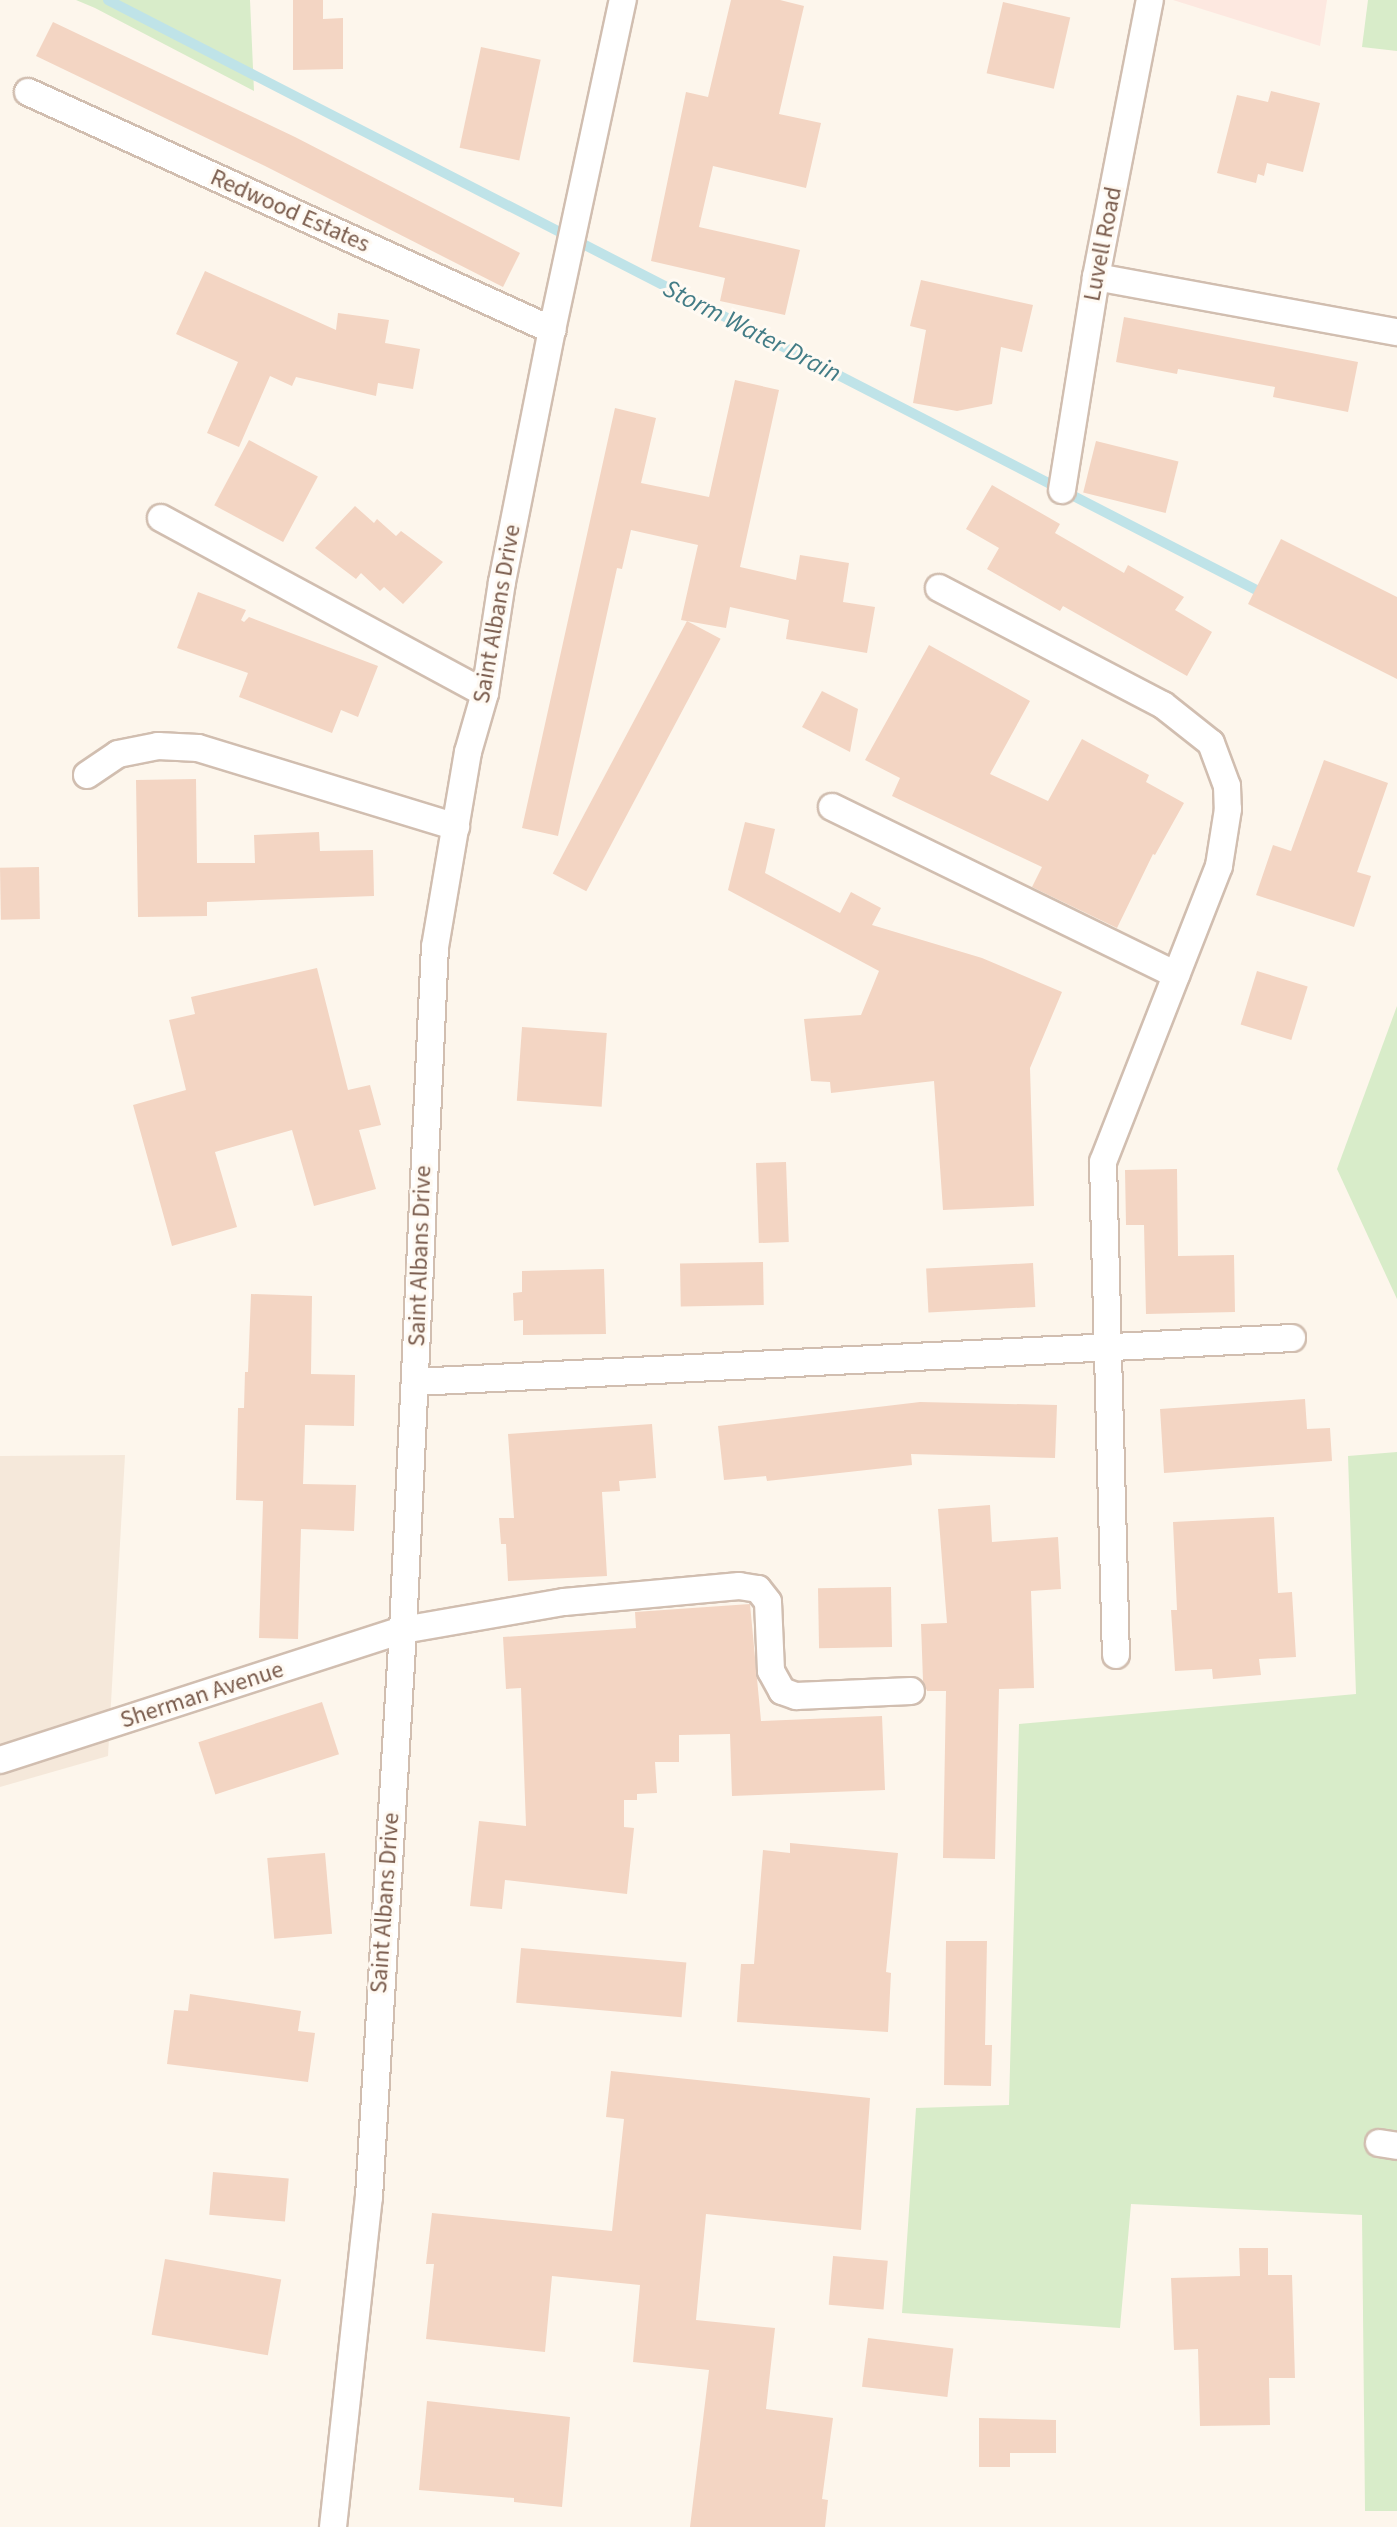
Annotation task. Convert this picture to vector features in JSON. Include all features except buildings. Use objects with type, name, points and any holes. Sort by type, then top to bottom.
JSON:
[{"type":"street","name":"Saint Albans Drive","points":[[333,2527],[369,2197],[403,1630],[435,947],[468,752],[485,693],[502,582],[552,330],[623,0]]},
{"type":"street","name":"Luvell Road","points":[[1062,490],[1096,277],[1150,0]]},
{"type":"street","name":"Redwood Estates","points":[[28,92],[552,330]]},
{"type":"street","points":[[1096,277],[1397,332]]},
{"type":"street","points":[[161,518],[485,693]]},
{"type":"street","points":[[939,588],[1163,705],[1211,743],[1227,786],[1225,836],[1219,866],[1103,1162],[1116,1655]]},
{"type":"street","points":[[87,775],[118,754],[158,746],[198,748],[456,827]]},
{"type":"street","points":[[832,807],[1176,975]]},
{"type":"street","points":[[415,1382],[1109,1350],[1292,1338]]},
{"type":"street","name":"Sherman Avenue","points":[[0,1760],[403,1630],[564,1602],[739,1586],[758,1589],[768,1602],[771,1671],[782,1691],[796,1696],[911,1691]]},
{"type":"shaded area","points":[[1173,0],[1327,0],[1320,46]]},
{"type":"shaded area","points":[[125,1455],[108,1756],[0,1787],[0,1456]]},
{"type":"green space","points":[[76,0],[250,0],[254,91],[95,8]]},
{"type":"green space","points":[[1368,0],[1397,0],[1397,51],[1362,47]]},
{"type":"green space","points":[[1397,1006],[1397,1299],[1337,1169]]},
{"type":"green space","points":[[1397,1452],[1397,2511],[1365,2511],[1362,2215],[1131,2204],[1120,2328],[902,2313],[916,2108],[1009,2105],[1019,1724],[1356,1694],[1348,1456]]},
{"type":"waterway","name":"Storm Water Drain","points":[[108,0],[1266,595]]}]
